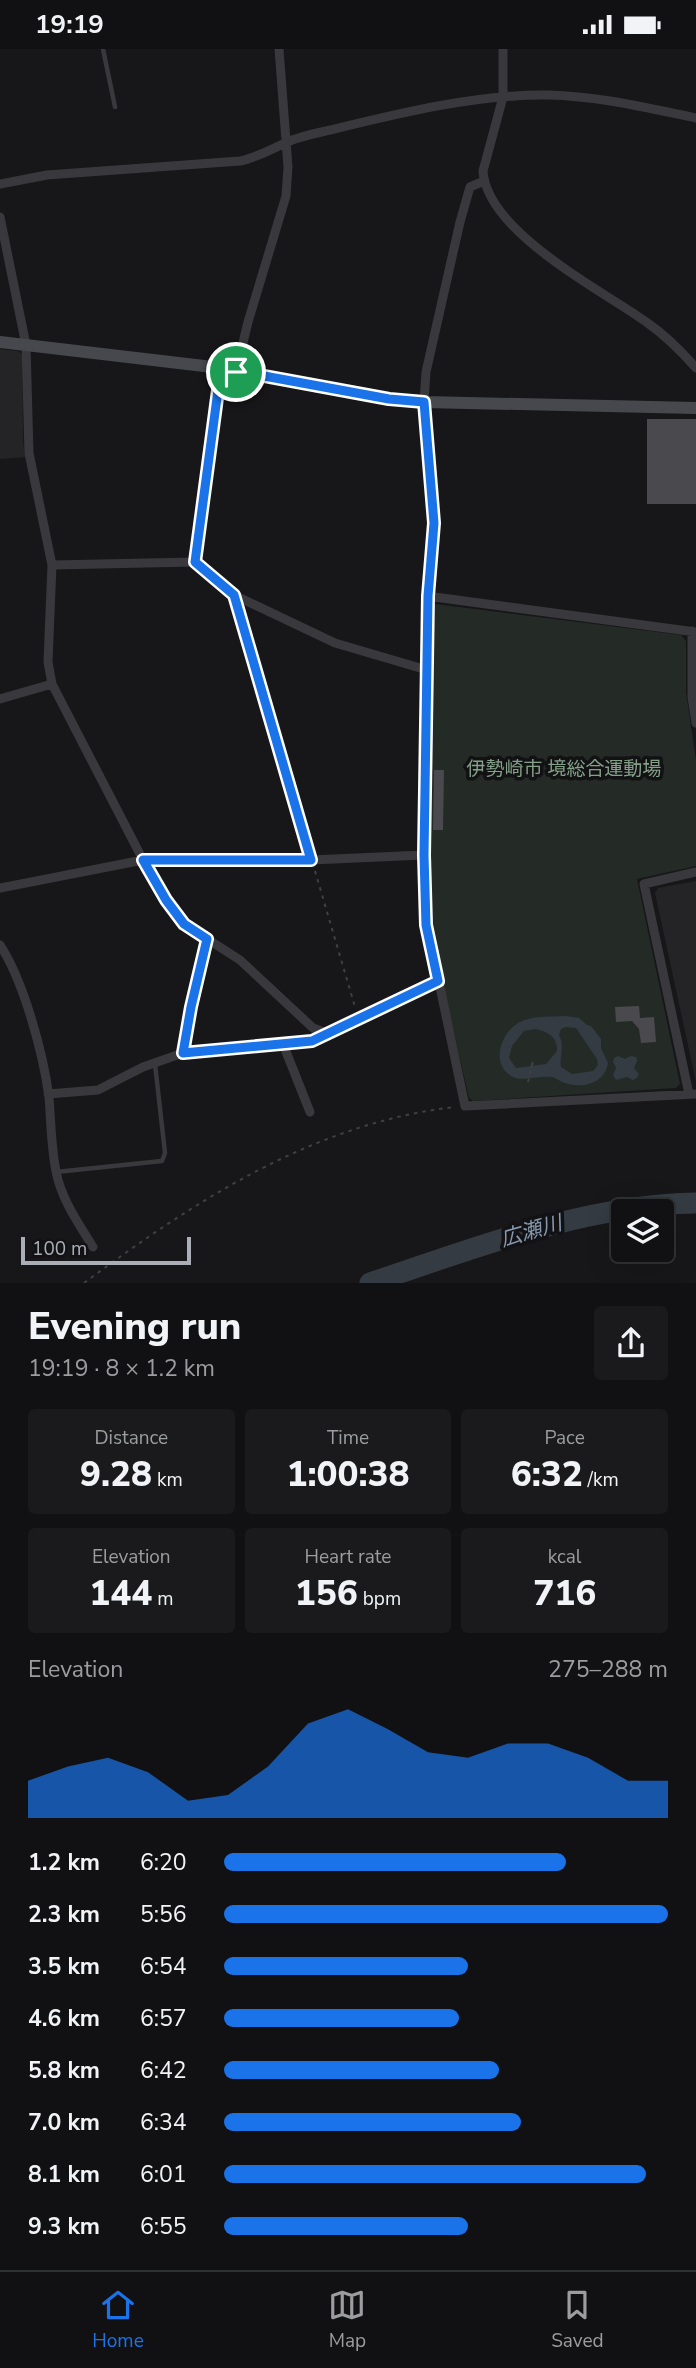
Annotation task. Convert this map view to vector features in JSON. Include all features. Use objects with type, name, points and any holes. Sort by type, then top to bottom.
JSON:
[{"type":"street","points":[[236,372],[286,195],[288,167],[279,49]]},
{"type":"street","points":[[503,49],[503,97],[486,157],[484,181],[491,198],[544,255],[651,325],[696,368]]},
{"type":"street","points":[[0,184],[47,175],[240,161],[326,131],[408,112],[503,97],[548,95],[640,107],[696,118]]},
{"type":"street","points":[[484,181],[470,187],[460,222],[426,372],[424,402],[434,523],[428,596],[424,855],[426,925],[465,1105],[692,1094],[643,884],[696,872]]},
{"type":"street","points":[[0,217],[26,345],[29,453],[52,565],[48,662],[52,684],[143,860],[166,900],[184,924],[240,960],[313,1028],[326,1033]]},
{"type":"street","points":[[0,342],[221,368],[389,399],[696,408]]},
{"type":"street","points":[[195,562],[221,368]]},
{"type":"street","points":[[52,565],[195,562],[234,595],[335,643],[427,670]]},
{"type":"street","points":[[234,595],[311,860]]},
{"type":"street","points":[[428,596],[694,631],[692,697],[696,723]]},
{"type":"street","points":[[0,699],[52,684]]},
{"type":"street","points":[[0,888],[143,860],[311,860],[424,855]]},
{"type":"street","points":[[183,1053],[207,939]]},
{"type":"street","points":[[0,945],[9,959],[40,1047],[56,1172],[74,1215],[93,1247]]},
{"type":"street","points":[[48,1094],[98,1090],[183,1053],[312,1041],[438,981]]},
{"type":"street","points":[[283,1044],[310,1112]]},
{"type":"lane","points":[[103,49],[114,107]]},
{"type":"lane","points":[[56,1172],[162,1161],[165,1153],[155,1063]]},
{"type":"path","points":[[311,860],[359,1018]]},
{"type":"path","points":[[528,1082],[533,1061],[530,1073]]},
{"type":"path","points":[[84,1283],[189,1209],[264,1166],[326,1139],[387,1120],[465,1105]]},
{"type":"shaded area","points":[[0,349],[22,354],[25,457],[0,459]]},
{"type":"shaded area","points":[[696,881],[696,1082],[655,893],[658,888]]},
{"type":"shaded area","points":[[566,1016],[579,1018],[591,1026],[601,1039],[601,1048],[608,1063],[598,1080],[586,1085],[572,1085],[551,1077],[517,1078],[506,1072],[500,1058],[500,1050],[506,1034],[512,1028],[529,1019]],"holes":[[[576,1028],[597,1059],[598,1065],[593,1071],[572,1074],[561,1067],[562,1043],[559,1035],[561,1029]],[[536,1029],[552,1036],[557,1051],[546,1064],[516,1068],[509,1058],[512,1046],[524,1031]]]},
{"type":"shaded area","points":[[618,1056],[625,1059],[636,1057],[634,1068],[639,1074],[637,1078],[616,1080],[613,1075],[616,1068],[613,1062]]},
{"type":"green space","name":"伊勢崎市 境総合運動場","points":[[435,604],[681,635],[686,641],[686,692],[696,760],[696,866],[637,879],[680,1084],[676,1088],[473,1101],[469,1098],[435,948],[430,905],[432,609]]},
{"type":"building","points":[[647,419],[696,419],[696,504],[647,504]]},
{"type":"building","points":[[434,770],[444,770],[443,830],[433,830]]},
{"type":"building","points":[[639,1006],[640,1018],[654,1017],[656,1042],[641,1043],[639,1029],[632,1021],[616,1022],[615,1007]]},
{"type":"waterway","name":"広瀬川","points":[[370,1283],[490,1243],[571,1220],[612,1211],[696,1203]]},
{"type":"route","points":[[221,368],[236,372],[389,399],[424,402],[434,523],[428,596],[424,855],[426,925],[438,981],[312,1041],[183,1053],[207,939],[184,924],[166,900],[143,860],[311,860],[234,595],[195,562],[221,368]]}]
